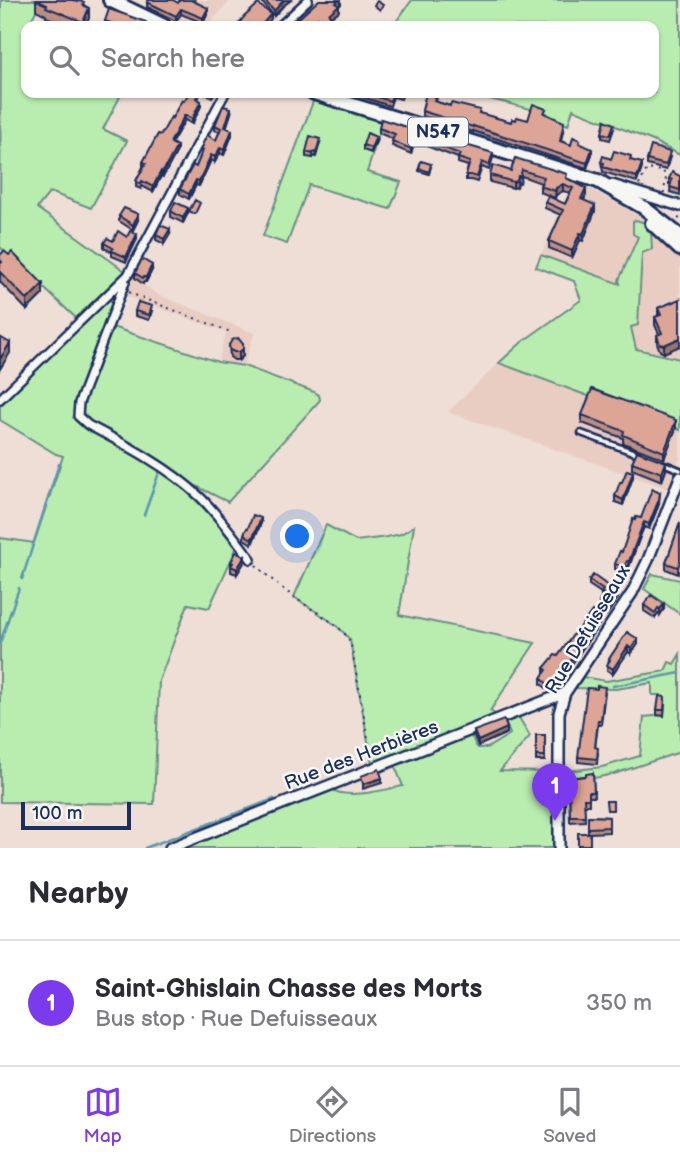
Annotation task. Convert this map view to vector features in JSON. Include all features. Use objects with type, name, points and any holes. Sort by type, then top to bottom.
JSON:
[{"type":"main road","points":[[110,0],[154,21]]},
{"type":"main road","name":"N547","points":[[330,98],[598,181],[627,197],[661,225],[680,249]]},
{"type":"main road","name":"N547","points":[[562,170],[570,177],[593,186],[680,236]]},
{"type":"street","points":[[285,21],[308,0]]},
{"type":"street","points":[[222,98],[122,287],[79,402],[78,416],[88,425],[162,467],[187,485],[211,508],[251,559]]},
{"type":"street","points":[[598,181],[680,206]]},
{"type":"street","points":[[0,400],[128,275]]},
{"type":"street","name":"Rue Defuisseaux","points":[[559,848],[559,713],[565,694],[632,593],[648,560],[680,477]]},
{"type":"street","name":"Rue des Herbières","points":[[170,848],[565,694]]},
{"type":"lane","points":[[661,225],[680,242]]},
{"type":"lane","points":[[580,433],[639,454]]},
{"type":"lane","points":[[663,463],[680,470]]},
{"type":"path","points":[[636,192],[646,170],[650,168],[663,172],[666,177],[663,201]]},
{"type":"path","points":[[122,287],[137,296],[231,332]]},
{"type":"path","points":[[251,559],[264,573],[348,637],[373,768]]},
{"type":"shaded area","points":[[184,0],[231,0],[212,21],[177,21],[183,11]]},
{"type":"shaded area","points":[[573,180],[650,223],[680,252],[680,359],[636,349],[620,284],[541,255]]},
{"type":"shaded area","points":[[130,276],[159,295],[254,333],[244,366],[218,362],[226,332],[123,295]]},
{"type":"shaded area","points":[[499,363],[680,430],[680,458],[669,489],[448,412]]},
{"type":"green space","points":[[1,0],[42,0],[31,21],[21,21],[21,98],[119,98],[103,129],[127,141],[91,208],[50,192],[37,208],[125,271],[76,318],[0,247]]},
{"type":"green space","points":[[412,0],[680,0],[680,155],[653,141],[573,109],[568,125],[547,117],[547,113],[486,98],[659,98],[659,21],[397,21]]},
{"type":"green space","points":[[314,99],[383,121],[367,172],[401,182],[390,209],[309,185],[287,244],[263,236]]},
{"type":"green space","points":[[633,221],[646,223],[651,232],[652,249],[642,253],[638,325],[631,327],[636,349],[680,359],[680,430],[499,363],[522,342],[581,300],[574,281],[536,267],[541,255],[620,284],[619,280],[638,237],[633,234]]},
{"type":"green space","points":[[108,299],[114,303],[76,407],[85,426],[182,485],[202,502],[237,547],[209,608],[188,604],[159,681],[154,804],[0,802],[0,538],[34,543],[63,456],[0,420],[0,406]]},
{"type":"green space","points":[[112,327],[218,362],[244,366],[314,392],[319,395],[320,400],[228,502],[180,478],[83,419],[81,406]]},
{"type":"green space","points":[[326,525],[356,541],[401,534],[414,526],[399,615],[535,643],[490,711],[497,715],[372,764],[350,640],[331,622],[294,597]]},
{"type":"green space","points":[[652,574],[680,580],[680,614],[644,589]]},
{"type":"green space","points":[[680,654],[680,752],[614,774],[567,780],[567,771],[602,767],[640,756],[644,717],[664,715],[665,702],[661,701],[661,695],[652,695],[652,683],[616,689],[576,688],[583,677],[606,681],[665,671],[669,662],[674,664]]},
{"type":"green space","points":[[518,716],[530,736],[500,771],[553,772],[555,848],[187,848],[331,789],[355,794],[403,786],[394,764],[471,735],[478,748],[487,748],[510,734],[505,721]]},
{"type":"building","points":[[36,0],[74,0],[84,2],[83,5],[89,8],[83,21],[81,21],[46,7],[47,5]]},
{"type":"building","points":[[173,0],[178,3],[180,0],[191,0],[208,8],[203,18],[181,9],[176,16],[147,2]]},
{"type":"building","points":[[264,0],[284,0],[274,11]]},
{"type":"building","points":[[319,0],[339,0],[336,3],[339,5],[329,14],[331,17],[326,21],[318,18],[315,21],[296,21]]},
{"type":"building","points":[[377,1],[383,5],[380,10],[374,5]]},
{"type":"building","points":[[258,4],[271,14],[265,21],[241,21]]},
{"type":"building","points":[[109,9],[143,21],[105,21]]},
{"type":"building","points":[[186,98],[196,98],[201,101],[192,119],[184,116],[171,141],[177,146],[153,187],[142,181],[141,184],[136,181],[146,163],[143,162],[158,134],[161,135],[182,100]]},
{"type":"building","points":[[425,98],[435,98],[434,101],[480,110],[479,113],[511,122],[517,117],[528,120],[533,104],[546,109],[544,113],[564,122],[560,141],[571,145],[573,137],[592,149],[587,163],[422,111]]},
{"type":"building","points":[[223,106],[231,108],[225,127],[232,130],[224,150],[220,148],[215,157],[211,155],[199,181],[196,180],[189,194],[180,189],[193,165],[196,167],[207,135],[216,140],[221,128],[215,125]]},
{"type":"building","points":[[381,119],[416,130],[411,149],[392,141],[395,134],[379,128]]},
{"type":"building","points":[[605,120],[614,124],[610,135],[602,133]]},
{"type":"building","points":[[367,133],[376,137],[371,148],[363,145]]},
{"type":"building","points":[[431,135],[493,153],[489,165],[482,162],[477,177],[466,175],[470,162],[458,158],[460,154],[429,142]]},
{"type":"building","points":[[310,136],[320,139],[316,153],[313,154],[306,152]]},
{"type":"building","points":[[651,146],[670,152],[666,165],[647,160]]},
{"type":"building","points":[[614,151],[631,156],[630,160],[642,163],[637,177],[603,167],[603,156],[611,159]]},
{"type":"building","points":[[515,158],[567,174],[566,178],[586,188],[581,199],[595,205],[583,234],[580,233],[572,251],[549,241],[563,210],[545,202],[548,196],[565,204],[573,188],[563,184],[555,191],[540,186],[544,177],[522,170],[517,181],[513,182],[490,175],[493,165],[511,171]]},
{"type":"building","points":[[421,161],[431,164],[429,172],[419,168]]},
{"type":"building","points":[[672,172],[680,176],[680,190],[670,187]]},
{"type":"building","points":[[195,200],[200,203],[195,214],[189,211]]},
{"type":"building","points":[[175,202],[188,208],[183,218],[171,211]]},
{"type":"building","points":[[124,208],[138,214],[133,225],[119,216]]},
{"type":"building","points":[[160,225],[170,229],[164,239],[156,235]]},
{"type":"building","points":[[118,231],[127,237],[130,231],[137,234],[126,257],[112,251],[113,248],[104,243],[107,238],[113,241]]},
{"type":"building","points":[[4,251],[9,255],[12,252],[43,284],[27,300],[0,272],[0,255]]},
{"type":"building","points":[[142,259],[152,265],[143,278],[135,273]]},
{"type":"building","points":[[680,299],[680,338],[664,345],[660,344],[657,335],[662,333],[655,317],[661,315],[658,308]]},
{"type":"building","points":[[138,302],[152,306],[149,315],[135,311]]},
{"type":"building","points":[[0,337],[10,343],[0,359]]},
{"type":"building","points":[[238,338],[243,349],[234,352],[229,345],[232,340]]},
{"type":"building","points":[[592,389],[676,420],[664,452],[623,435],[624,431],[582,415]]},
{"type":"building","points":[[637,451],[666,462],[662,473],[632,462]]},
{"type":"building","points":[[627,470],[633,472],[623,500],[615,496]]},
{"type":"building","points":[[652,489],[660,493],[649,524],[644,522],[629,561],[624,567],[615,564],[633,519],[641,518]]},
{"type":"building","points":[[253,515],[261,518],[252,539],[244,534]]},
{"type":"building","points":[[680,523],[680,562],[678,567],[666,563]]},
{"type":"building","points":[[236,552],[245,556],[237,569],[231,566]]},
{"type":"building","points":[[593,575],[618,593],[607,608],[599,602],[604,594],[601,593],[603,590],[589,580]]},
{"type":"building","points":[[651,595],[664,604],[655,613],[644,605]]},
{"type":"building","points":[[592,611],[600,618],[554,685],[550,686],[541,678],[547,670],[544,668],[555,655],[558,656]]},
{"type":"building","points":[[627,632],[638,639],[631,649],[628,646],[613,669],[607,665],[609,659]]},
{"type":"building","points":[[597,686],[605,687],[595,747],[598,748],[597,759],[578,757],[587,688],[597,689]]},
{"type":"building","points":[[659,696],[665,697],[664,710],[657,710]]},
{"type":"building","points":[[504,720],[507,728],[478,741],[474,731]]},
{"type":"building","points":[[536,735],[545,735],[545,756],[536,756]]},
{"type":"building","points":[[379,769],[382,778],[363,784],[361,776]]},
{"type":"building","points":[[593,773],[594,792],[589,792],[589,799],[584,799],[585,816],[570,816],[569,778]]},
{"type":"building","points":[[606,801],[613,801],[613,810],[607,810]]},
{"type":"building","points":[[588,816],[609,817],[609,827],[588,828]]},
{"type":"building","points":[[578,833],[590,833],[590,845],[578,845]]},
{"type":"waterway","points":[[22,579],[59,464]]},
{"type":"waterway","points":[[144,515],[160,470]]},
{"type":"waterway","points":[[0,643],[19,588]]},
{"type":"waterway","points":[[613,686],[680,673]]},
{"type":"waterway","points":[[145,848],[274,799]]},
{"type":"place","name":"Saint-Ghislain Chasse des Morts","points":[[555,821]]}]
